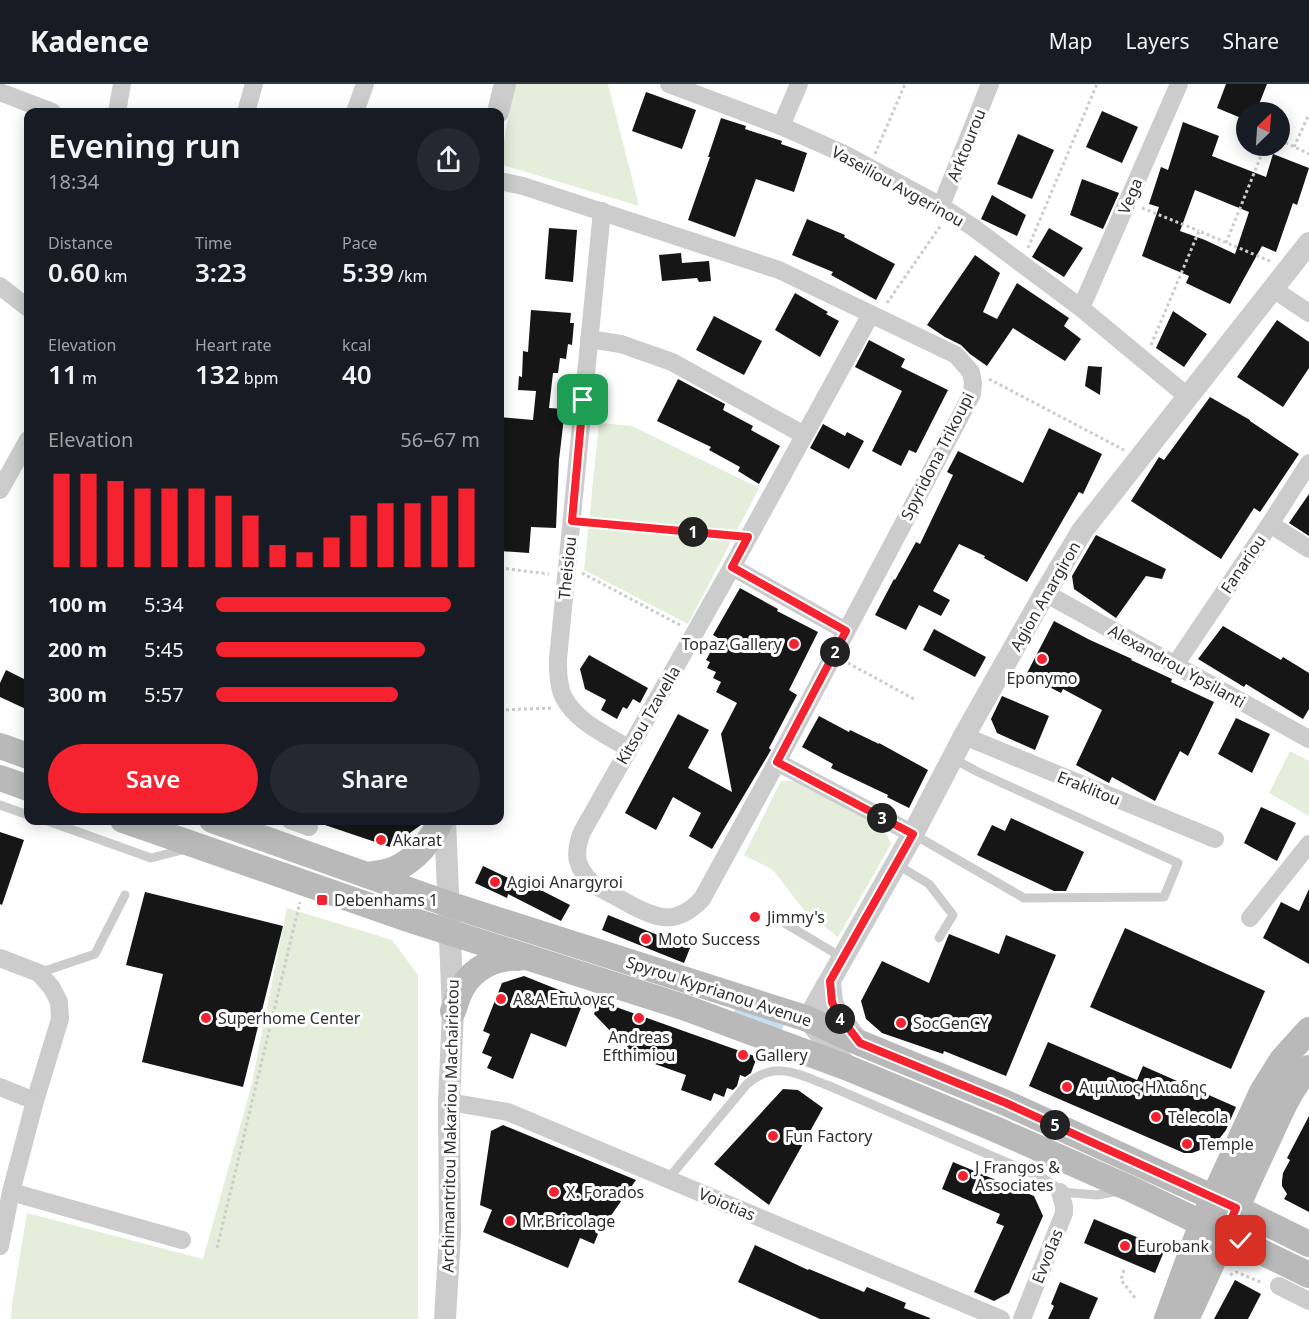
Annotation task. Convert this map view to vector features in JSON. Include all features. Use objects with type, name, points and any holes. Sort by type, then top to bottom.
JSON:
[{"type":"main road","points":[[0,778],[24,787]]},
{"type":"main road","name":"Spyrou Kyprianou Avenue","points":[[137,825],[449,933],[686,1008],[848,1068],[1131,1189],[1309,1275]]},
{"type":"main road","name":"Spyrou Kyprianou Avenue","points":[[226,825],[448,904],[808,1018],[860,1043],[1006,1103],[1225,1202],[1309,1244]]},
{"type":"main road","points":[[366,875],[393,870],[406,863],[420,851],[440,825]]},
{"type":"main road","points":[[453,1011],[462,987],[477,970],[497,960],[512,957],[526,958]]},
{"type":"main road","points":[[1186,1319],[1225,1234],[1225,1202],[1262,1092],[1294,1045],[1309,1030]]},
{"type":"main road","points":[[1167,1319],[1202,1223],[1225,1202],[1296,1085],[1309,1068]]},
{"type":"street","points":[[118,108],[122,84]]},
{"type":"street","points":[[247,108],[254,84]]},
{"type":"street","points":[[356,108],[365,84]]},
{"type":"street","points":[[499,108],[505,84]]},
{"type":"street","name":"Vaseiliou Avgerinou","points":[[674,84],[781,126],[844,154],[945,209],[1081,308],[1187,396]]},
{"type":"street","points":[[781,126],[799,84]]},
{"type":"street","name":"Arktourou","points":[[945,209],[990,84]]},
{"type":"street","name":"Vega","points":[[1081,308],[1179,84]]},
{"type":"street","points":[[0,92],[42,108]]},
{"type":"street","name":"Spyridona Trikoupi","points":[[504,182],[602,211],[779,270],[956,355],[971,372],[972,394],[777,762],[702,899],[694,908],[677,917]]},
{"type":"street","name":"Theisiou","points":[[602,211],[558,671],[562,694],[571,707],[591,726],[628,748]]},
{"type":"street","name":"Agion Anargiron","points":[[808,1018],[913,834],[964,736],[1082,531],[1309,243]]},
{"type":"street","points":[[0,286],[24,305]]},
{"type":"street","points":[[1274,289],[1309,313]]},
{"type":"street","name":"Kitsou Tzavella","points":[[677,917],[666,918],[649,914],[594,885],[577,861],[582,832],[804,435],[874,316]]},
{"type":"street","points":[[589,339],[621,344],[672,362],[804,435]]},
{"type":"street","points":[[0,490],[24,447]]},
{"type":"street","name":"Fanariou","points":[[1175,665],[1309,463]]},
{"type":"street","points":[[1270,524],[1309,549]]},
{"type":"street","points":[[732,567],[846,631]]},
{"type":"street","name":"Alexandrou Ypsilanti","points":[[1045,593],[1309,739]]},
{"type":"street","name":"Eraklitou","points":[[964,736],[1215,839]]},
{"type":"street","points":[[777,762],[913,834]]},
{"type":"street","points":[[304,825],[309,827]]},
{"type":"street","name":"Archimantritou Makariou Machairiotou","points":[[443,825],[453,1011],[449,1102],[450,1233],[445,1319]]},
{"type":"street","points":[[1250,918],[1309,844]]},
{"type":"street","points":[[0,958],[39,973],[52,988],[59,1002],[60,1019],[35,1101],[11,1192],[0,1246]]},
{"type":"street","points":[[830,981],[832,1002],[837,1013],[860,1043]]},
{"type":"street","points":[[808,1018],[848,1068]]},
{"type":"street","points":[[0,1087],[35,1101]]},
{"type":"street","name":"Voiotias","points":[[449,1102],[508,1112],[1001,1319]]},
{"type":"street","points":[[11,1192],[182,1240]]},
{"type":"street","name":"EvvoIas","points":[[1022,1319],[1064,1213],[1060,1192]]},
{"type":"street","points":[[1279,1286],[1309,1301]]},
{"type":"lane","points":[[913,834],[1024,898],[1164,897],[1178,863],[952,759]]},
{"type":"lane","points":[[0,805],[24,814]]},
{"type":"lane","points":[[59,825],[151,858],[197,846]]},
{"type":"lane","points":[[896,864],[928,884],[953,915],[939,938]]},
{"type":"lane","points":[[39,973],[95,954],[125,895]]},
{"type":"lane","points":[[771,915],[843,958]]},
{"type":"lane","points":[[668,1179],[747,1084],[767,1072],[782,1070],[835,1088],[1043,1178],[1060,1192],[1097,1195],[1131,1189]]},
{"type":"path","points":[[869,168],[905,84]]},
{"type":"path","points":[[1022,263],[1097,84]]},
{"type":"path","points":[[1294,147],[1309,114]]},
{"type":"path","points":[[1290,145],[1309,154]]},
{"type":"path","points":[[1226,243],[1261,156]]},
{"type":"path","points":[[1128,201],[1289,269]]},
{"type":"path","points":[[874,316],[945,209]]},
{"type":"path","points":[[1144,360],[1199,231]]},
{"type":"path","points":[[971,372],[986,377],[1139,459]]},
{"type":"path","points":[[572,521],[748,537]]},
{"type":"path","points":[[504,568],[567,570],[695,633]]},
{"type":"path","points":[[833,655],[914,699]]},
{"type":"path","points":[[504,710],[571,707]]},
{"type":"path","points":[[217,1248],[305,883]]},
{"type":"path","points":[[1124,1270],[1121,1280],[1136,1299]]},
{"type":"path","points":[[1227,1276],[1236,1272],[1259,1282],[1279,1286]]},
{"type":"green space","points":[[514,84],[608,84],[639,206],[504,165],[504,141]]},
{"type":"green space","points":[[599,423],[632,426],[759,488],[688,624],[584,570]]},
{"type":"green space","points":[[1290,751],[1309,761],[1309,816],[1269,793]]},
{"type":"green space","points":[[781,781],[799,781],[882,825],[891,844],[838,937],[803,909],[773,870],[744,855]]},
{"type":"green space","points":[[287,908],[392,940],[418,975],[418,1319],[11,1319],[27,1213],[203,1259],[251,1087]]},
{"type":"building","points":[[1226,84],[1267,84],[1260,102],[1236,102],[1236,116],[1217,108]]},
{"type":"building","points":[[646,92],[696,110],[682,149],[632,131]]},
{"type":"building","points":[[1102,111],[1138,127],[1122,163],[1086,147]]},
{"type":"building","points":[[721,118],[746,126],[745,129],[782,141],[781,144],[807,153],[794,192],[756,179],[735,237],[688,220]]},
{"type":"building","points":[[1183,122],[1219,136],[1212,156],[1266,177],[1272,156],[1309,168],[1297,205],[1293,203],[1276,252],[1262,246],[1230,304],[1186,283],[1189,276],[1142,256],[1159,207],[1149,204],[1161,167],[1168,170]],"holes":[[[1195,190],[1249,212],[1235,254],[1180,231]]]},
{"type":"building","points":[[1018,134],[1054,150],[1032,199],[997,184]]},
{"type":"building","points":[[1082,179],[1119,193],[1103,229],[1070,215]]},
{"type":"building","points":[[992,195],[1026,215],[1017,236],[981,219]]},
{"type":"building","points":[[807,219],[845,235],[844,237],[895,264],[876,300],[831,275],[833,272],[792,255]]},
{"type":"building","points":[[549,228],[577,230],[573,282],[545,279]]},
{"type":"building","points":[[1049,228],[1083,248],[1064,277],[1032,257]]},
{"type":"building","points":[[681,253],[682,263],[709,261],[711,281],[699,282],[697,278],[662,281],[659,255]]},
{"type":"building","points":[[975,255],[1000,273],[983,312],[997,319],[1017,283],[1069,318],[1064,326],[1081,339],[1065,361],[1013,328],[987,366],[961,345],[927,325]]},
{"type":"building","points":[[795,293],[839,321],[820,357],[775,330]]},
{"type":"building","points":[[531,310],[571,313],[570,323],[574,323],[572,345],[568,344],[566,359],[560,358],[558,373],[553,373],[549,408],[565,409],[559,460],[556,528],[531,527],[529,553],[504,551],[504,417],[533,420],[536,391],[518,390],[519,376],[522,377],[523,351],[528,352]]},
{"type":"building","points":[[1173,311],[1207,334],[1184,367],[1156,348]]},
{"type":"building","points":[[714,316],[762,341],[744,375],[696,350]]},
{"type":"building","points":[[1277,320],[1309,342],[1309,368],[1283,407],[1237,377]]},
{"type":"building","points":[[869,340],[905,359],[901,367],[948,390],[916,453],[909,450],[901,466],[872,451],[902,391],[855,367]]},
{"type":"building","points":[[1088,366],[1102,367],[1100,395],[1085,386]]},
{"type":"building","points":[[678,379],[725,404],[723,410],[753,426],[751,430],[780,446],[759,484],[738,471],[740,467],[709,450],[711,447],[657,421]]},
{"type":"building","points":[[1210,397],[1250,420],[1299,454],[1260,512],[1254,508],[1221,559],[1131,501],[1159,457],[1164,460]]},
{"type":"building","points":[[823,424],[845,436],[847,432],[864,441],[849,469],[810,448]]},
{"type":"building","points":[[1049,428],[1102,454],[1083,494],[1079,492],[1027,582],[984,558],[985,556],[959,544],[933,591],[950,600],[941,616],[919,605],[906,630],[875,615],[916,542],[920,544],[953,475],[947,472],[958,451],[1023,483]]},
{"type":"building","points":[[1309,494],[1309,536],[1289,523]]},
{"type":"building","points":[[1096,535],[1166,569],[1162,579],[1146,576],[1116,618],[1074,589],[1072,576]]},
{"type":"building","points":[[740,588],[778,609],[777,611],[818,632],[789,690],[797,695],[769,748],[771,750],[712,849],[689,836],[701,813],[673,797],[656,830],[625,813],[678,714],[709,730],[688,768],[732,792],[721,734],[737,703],[716,692],[721,682],[713,678],[716,672],[707,668],[710,662],[706,660],[718,638],[713,635]]},
{"type":"building","points":[[1054,621],[1214,702],[1188,756],[1180,751],[1155,801],[1112,777],[1109,783],[1076,765],[1102,710],[1063,689],[1061,693],[1026,675]]},
{"type":"building","points":[[1223,626],[1281,660],[1283,657],[1309,673],[1309,709],[1303,719],[1246,684],[1244,687],[1198,659]]},
{"type":"building","points":[[934,629],[986,657],[975,677],[923,650]]},
{"type":"building","points":[[589,655],[648,688],[640,703],[633,699],[627,709],[623,707],[617,719],[601,710],[606,700],[585,689],[580,669]]},
{"type":"building","points":[[6,670],[24,679],[24,708],[0,697],[0,683]]},
{"type":"building","points":[[1002,696],[1049,716],[1035,750],[997,733],[991,719]]},
{"type":"building","points":[[819,716],[849,732],[850,730],[879,743],[928,770],[909,808],[887,797],[888,795],[831,768],[833,764],[802,747]]},
{"type":"building","points":[[1236,718],[1270,734],[1252,773],[1218,754]]},
{"type":"building","points":[[1261,807],[1296,823],[1277,861],[1244,843]]},
{"type":"building","points":[[1011,818],[1084,852],[1066,891],[1054,891],[977,855],[992,825],[1005,831]]},
{"type":"building","points":[[325,825],[421,825],[390,847]]},
{"type":"building","points":[[0,832],[24,840],[2,905],[0,904]]},
{"type":"building","points":[[483,866],[530,888],[531,885],[570,905],[561,921],[508,894],[507,898],[475,883]]},
{"type":"building","points":[[1309,889],[1309,964],[1263,938],[1281,902],[1299,911]]},
{"type":"building","name":"Superhome Center","points":[[145,892],[283,926],[243,1087],[142,1062],[163,974],[126,965]]},
{"type":"building","name":"Moto Success","points":[[608,915],[690,948],[684,963],[602,930]]},
{"type":"building","points":[[1125,928],[1265,991],[1231,1069],[1090,1007]]},
{"type":"building","points":[[949,934],[999,954],[1006,935],[1056,955],[1006,1076],[944,1051],[943,1054],[882,1033],[866,1019],[861,1001],[882,961],[929,983]]},
{"type":"building","points":[[524,976],[584,1000],[566,1047],[531,1033],[513,1079],[487,1068],[492,1057],[482,1053],[490,1034],[483,1031],[502,983]]},
{"type":"building","points":[[599,1001],[757,1057],[751,1073],[745,1077],[740,1075],[737,1086],[733,1090],[727,1088],[724,1097],[714,1093],[711,1101],[681,1090],[686,1075],[638,1058],[639,1053],[626,1048],[629,1042],[616,1037],[594,1014]]},
{"type":"building","points":[[1048,1042],[1137,1080],[1143,1066],[1236,1107],[1226,1130],[1219,1139],[1211,1146],[1192,1153],[1184,1153],[1029,1086]]},
{"type":"building","name":"Fun Factory","points":[[783,1089],[798,1090],[823,1108],[769,1205],[714,1164]]},
{"type":"building","points":[[1309,1116],[1309,1212],[1284,1199],[1287,1194],[1282,1181],[1283,1173],[1290,1160],[1287,1158]]},
{"type":"building","name":"X. Forados","points":[[503,1125],[636,1180],[598,1234],[594,1244],[580,1238],[568,1268],[483,1232],[492,1210],[480,1205],[491,1131]]},
{"type":"building","points":[[953,1162],[1034,1196],[1043,1216],[1009,1293],[994,1301],[974,1292],[1004,1226],[996,1223],[1000,1214],[942,1189]]},
{"type":"building","name":"Eurobank","points":[[1094,1219],[1165,1249],[1155,1273],[1084,1243]]},
{"type":"building","points":[[755,1245],[808,1270],[864,1292],[867,1287],[906,1303],[904,1308],[930,1319],[820,1319],[738,1282]]},
{"type":"building","points":[[1235,1280],[1261,1294],[1248,1319],[1214,1319]]},
{"type":"building","points":[[1060,1282],[1098,1298],[1089,1319],[1048,1319]]},
{"type":"waterway","points":[[748,1015],[770,1022]]},
{"type":"place","name":"Topaz Gallery","points":[[794,644]]},
{"type":"place","name":"Eponymo","points":[[1042,659]]},
{"type":"place","name":"Akarat","points":[[381,840]]},
{"type":"place","name":"Agioi Anargyroi","points":[[495,882]]},
{"type":"place","name":"Debenhams 1","points":[[322,900]]},
{"type":"place","name":"Jimmy's","points":[[755,917]]},
{"type":"place","name":"Moto Success","points":[[646,939]]},
{"type":"place","name":"Α&Α Επιλογες","points":[[501,999]]},
{"type":"place","name":"Superhome Center","points":[[206,1018]]},
{"type":"place","name":"Andreas Efthimiou","points":[[639,1018]]},
{"type":"place","name":"SocGenCY","points":[[901,1023]]},
{"type":"place","name":"Gallery","points":[[743,1055]]},
{"type":"place","name":"Αιμιλιος Ηλιαδης","points":[[1067,1087]]},
{"type":"place","name":"Telecola","points":[[1156,1117]]},
{"type":"place","name":"Fun Factory","points":[[773,1136]]},
{"type":"place","name":"Temple","points":[[1187,1144]]},
{"type":"place","name":"J Frangos & Associates","points":[[963,1176]]},
{"type":"place","name":"X. Forados","points":[[554,1192]]},
{"type":"place","name":"Mr.Bricolage","points":[[510,1221]]},
{"type":"place","name":"Eurobank","points":[[1125,1246]]},
{"type":"route","points":[[583,400],[572,521],[748,537],[732,567],[846,631],[777,762],[913,834],[830,981],[832,1002],[843,1023],[860,1043],[1006,1103],[1236,1208],[1225,1234],[1241,1241]]}]
